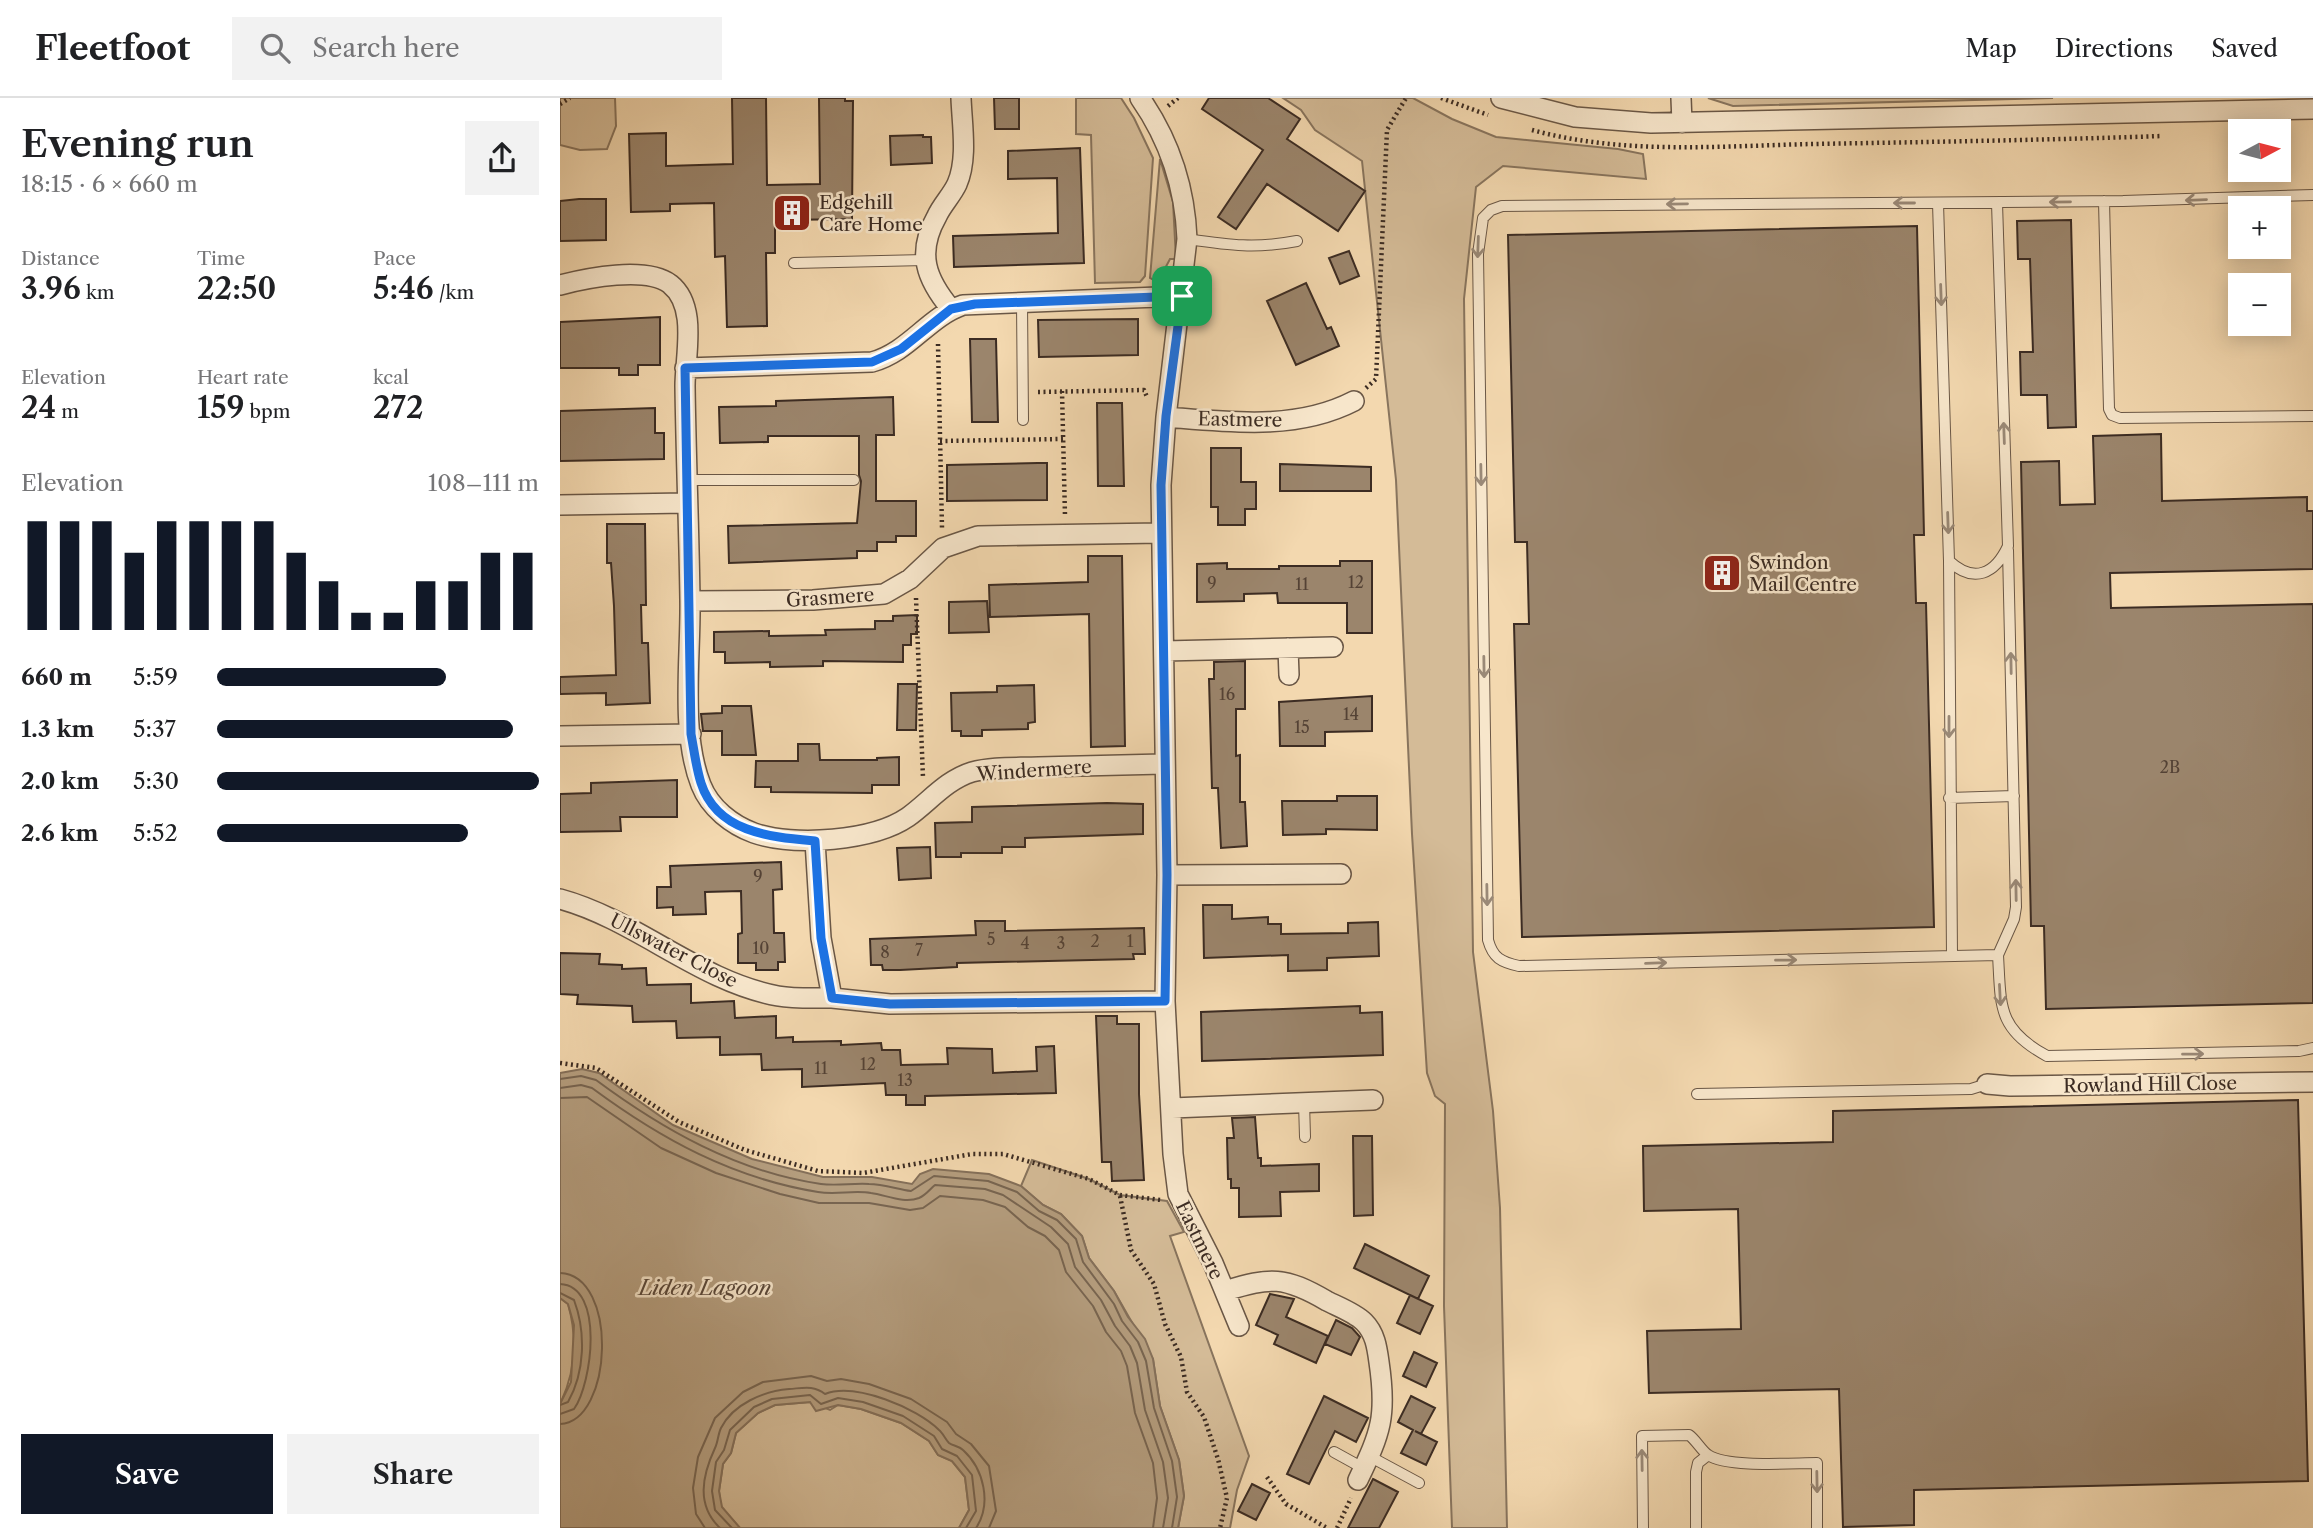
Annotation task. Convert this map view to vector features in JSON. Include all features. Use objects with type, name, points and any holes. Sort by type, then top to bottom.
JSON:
[{"type":"street","points":[[944,314],[925,260],[929,232],[956,185],[962,165],[961,98]]},
{"type":"street","name":"Eastmere","points":[[1140,98],[1154,118],[1175,163],[1186,215],[1187,239],[1166,416],[1160,533],[1167,875],[1165,1001],[1172,1108],[1172,1154],[1178,1194],[1239,1326]]},
{"type":"street","points":[[1501,98],[1575,117],[1682,123],[2247,104],[2313,109]]},
{"type":"street","points":[[1681,98],[1682,123]]},
{"type":"street","name":"Windermere","points":[[560,285],[595,278],[636,275],[654,277],[669,283],[684,304],[687,338],[686,503],[691,734],[702,786],[726,817],[743,829],[758,835],[815,841],[887,827],[907,817],[960,777],[982,769],[1163,764]]},
{"type":"street","points":[[685,368],[872,362],[891,356],[944,314],[975,304],[1182,296]]},
{"type":"street","name":"Eastmere","points":[[1166,416],[1277,422],[1320,415],[1354,401]]},
{"type":"street","points":[[560,505],[686,503]]},
{"type":"street","name":"Grasmere","points":[[690,601],[813,600],[875,595],[893,590],[913,576],[943,548],[978,536],[1160,533]]},
{"type":"street","points":[[1164,651],[1333,647]]},
{"type":"street","points":[[1288,648],[1289,675]]},
{"type":"street","points":[[560,736],[691,734]]},
{"type":"street","points":[[815,841],[821,938],[832,998]]},
{"type":"street","points":[[1167,875],[1341,874]]},
{"type":"street","name":"Ullswater Close","points":[[560,899],[606,914],[735,983],[776,995],[890,1004],[1165,1001]]},
{"type":"street","name":"Rowland Hill Close","points":[[1987,1084],[2010,1086],[2313,1082]]},
{"type":"street","points":[[1172,1108],[1373,1100]]},
{"type":"street","points":[[1225,1291],[1262,1280],[1283,1281],[1319,1296],[1363,1321],[1373,1333],[1383,1389],[1381,1429],[1363,1468]]},
{"type":"lane","points":[[1998,955],[1519,966],[1502,962],[1492,954],[1488,926],[1478,254],[1483,218],[1491,210],[1517,206],[2104,201],[2313,195]]},
{"type":"lane","points":[[2104,201],[2109,410],[2112,415],[2120,418],[2313,416]]},
{"type":"lane","points":[[1997,202],[2016,913],[1998,955],[2004,1019],[2022,1040],[2047,1056],[2262,1052],[2313,1048]]},
{"type":"lane","points":[[1938,203],[1949,561],[1952,956]]},
{"type":"lane","points":[[1187,239],[1242,247],[1264,247],[1297,241]]},
{"type":"lane","points":[[794,263],[925,260]]},
{"type":"lane","points":[[1022,302],[1023,420]]},
{"type":"lane","points":[[686,480],[854,480]]},
{"type":"lane","points":[[1949,561],[1962,572],[1982,572],[2000,563],[2008,546]]},
{"type":"lane","points":[[1949,798],[2014,796]]},
{"type":"lane","points":[[1697,1094],[1971,1089],[1987,1084]]},
{"type":"lane","points":[[1304,1102],[1305,1137]]},
{"type":"lane","points":[[1643,1528],[1642,1436],[1689,1435],[1708,1455],[1745,1463],[1817,1462],[1817,1528]]},
{"type":"lane","points":[[1334,1452],[1363,1468],[1419,1483]]},
{"type":"lane","points":[[1696,1528],[1696,1472],[1698,1463],[1708,1455]]},
{"type":"path","points":[[560,104],[570,98]]},
{"type":"path","points":[[1354,401],[1376,379],[1387,130],[1406,98]]},
{"type":"path","points":[[943,548],[940,441],[944,314]]},
{"type":"path","points":[[1023,392],[1144,390],[1150,405],[1166,416]]},
{"type":"path","points":[[1062,391],[1065,533]]},
{"type":"path","points":[[940,441],[1063,439]]},
{"type":"path","points":[[913,576],[925,803]]},
{"type":"path","points":[[560,1063],[596,1068],[679,1122],[745,1150],[818,1171],[863,1172],[972,1154],[1003,1154],[1089,1179],[1120,1195],[1167,1201],[1178,1194]]},
{"type":"path","points":[[1120,1195],[1131,1250],[1154,1284],[1165,1324],[1181,1357],[1187,1392],[1204,1417],[1218,1459],[1227,1498],[1220,1528]]},
{"type":"path","points":[[1337,1528],[1363,1468]]},
{"type":"path","points":[[1267,1477],[1286,1504],[1327,1528]]},
{"type":"shaded area","points":[[560,98],[615,98],[616,126],[607,149],[580,150],[560,145]]},
{"type":"shaded area","points":[[1076,98],[1121,98],[1153,158],[1145,276],[1140,282],[1095,283],[1091,135],[1076,134]]},
{"type":"shaded area","points":[[1283,98],[1413,98],[1452,119],[1496,137],[1643,154],[1646,179],[1503,166],[1476,187],[1464,299],[1473,952],[1493,1111],[1500,1208],[1507,1528],[1452,1528],[1444,1306],[1445,1104],[1435,1096],[1427,1073],[1412,834],[1396,480],[1362,161],[1315,130],[1301,110]]},
{"type":"shaded area","points":[[1708,98],[2053,98],[1733,106]]},
{"type":"shaded area","points":[[1160,159],[1173,202],[1176,259],[1170,259],[1161,276],[1154,280],[1150,278]]},
{"type":"shaded area","points":[[1032,1160],[1089,1179],[1120,1195],[1167,1201],[1184,1232],[1170,1236],[1249,1456],[1237,1490],[1230,1528],[1178,1528],[1184,1496],[1179,1460],[1160,1406],[1153,1359],[1114,1291],[1089,1258],[1082,1236],[1061,1214],[1043,1205],[1021,1186]]},
{"type":"shaded area","points":[[560,1298],[568,1304],[574,1355],[560,1404]]},
{"type":"shaded area","points":[[811,1402],[830,1410],[838,1405],[861,1409],[901,1423],[929,1441],[938,1455],[952,1461],[965,1477],[969,1510],[959,1528],[740,1528],[721,1507],[719,1491],[723,1464],[731,1453],[736,1433],[758,1413],[775,1405]]},
{"type":"water","name":"Liden Lagoon","points":[[582,1069],[599,1073],[673,1125],[752,1159],[823,1177],[872,1177],[912,1184],[920,1174],[933,1169],[989,1174],[1021,1186],[1043,1205],[1061,1214],[1082,1236],[1089,1258],[1145,1339],[1153,1359],[1160,1406],[1179,1460],[1184,1496],[1178,1528],[959,1528],[969,1510],[965,1477],[952,1461],[938,1455],[929,1441],[901,1423],[861,1409],[838,1405],[816,1411],[810,1402],[775,1405],[758,1413],[736,1433],[731,1453],[723,1464],[719,1491],[722,1507],[740,1528],[560,1528],[560,1404],[571,1382],[574,1325],[568,1304],[560,1298],[560,1073]]},
{"type":"building","name":"Edgehill Care Home","points":[[732,98],[766,98],[767,185],[820,184],[819,98],[845,98],[845,101],[853,101],[852,219],[784,220],[785,225],[775,225],[775,253],[766,253],[767,326],[727,327],[725,256],[715,257],[714,203],[670,204],[670,211],[631,212],[629,134],[666,133],[666,166],[733,164]]},
{"type":"building","points":[[994,98],[1019,98],[1019,129],[995,129]]},
{"type":"building","points":[[1209,98],[1268,98],[1300,119],[1287,139],[1365,191],[1338,231],[1267,184],[1236,229],[1218,217],[1263,150],[1202,109]]},
{"type":"building","points":[[890,136],[931,137],[932,163],[891,165]]},
{"type":"building","points":[[1080,148],[1084,263],[954,267],[953,236],[1058,233],[1057,178],[1008,179],[1008,151]]},
{"type":"building","points":[[606,199],[606,240],[560,241],[560,201]]},
{"type":"building","points":[[2071,220],[2076,427],[2048,428],[2047,395],[2021,395],[2020,352],[2033,352],[2030,259],[2018,259],[2017,221]]},
{"type":"building","name":"Swindon Mail Centre","points":[[1917,226],[1924,535],[1914,535],[1916,603],[1926,603],[1934,927],[1522,937],[1514,624],[1529,624],[1527,542],[1515,542],[1508,235]]},
{"type":"building","points":[[1349,251],[1359,276],[1340,284],[1329,258]]},
{"type":"building","points":[[1306,283],[1327,329],[1331,327],[1339,346],[1296,365],[1267,301]]},
{"type":"building","points":[[660,317],[660,365],[638,365],[638,375],[619,375],[619,368],[560,368],[560,322]]},
{"type":"building","points":[[1138,319],[1138,355],[1039,357],[1038,320]]},
{"type":"building","points":[[970,339],[996,339],[998,422],[972,422]]},
{"type":"building","points":[[893,397],[894,435],[876,435],[876,501],[916,501],[916,536],[896,536],[896,542],[877,542],[877,551],[857,551],[857,558],[729,563],[728,526],[857,523],[861,481],[859,436],[768,436],[768,442],[720,443],[719,407],[776,406],[776,401]]},
{"type":"building","points":[[1097,403],[1122,403],[1124,486],[1098,486]]},
{"type":"building","points":[[655,408],[655,433],[664,433],[664,459],[560,461],[560,411]]},
{"type":"building","points":[[2161,434],[2162,501],[2307,497],[2307,511],[2313,511],[2313,569],[2110,573],[2111,608],[2313,604],[2313,1003],[2046,1009],[2044,926],[2031,926],[2021,462],[2059,461],[2060,505],[2095,504],[2093,436]]},
{"type":"building","points":[[1211,448],[1241,448],[1241,482],[1256,482],[1256,509],[1245,509],[1245,525],[1218,525],[1218,507],[1211,507]]},
{"type":"building","points":[[1047,463],[1047,500],[947,501],[947,465]]},
{"type":"building","points":[[1280,464],[1371,467],[1371,491],[1280,491]]},
{"type":"building","points":[[607,524],[645,524],[646,605],[641,605],[642,643],[648,643],[650,703],[606,705],[606,693],[560,694],[560,677],[616,675],[611,563],[607,563]]},
{"type":"building","points":[[1088,556],[1122,556],[1125,746],[1091,747],[1089,614],[990,617],[989,585],[1088,582]]},
{"type":"building","points":[[1340,561],[1372,561],[1372,633],[1347,633],[1347,603],[1278,603],[1277,593],[1244,594],[1244,601],[1197,602],[1197,564],[1227,563],[1227,569],[1279,569],[1279,566],[1340,566]]},
{"type":"building","points":[[987,601],[989,632],[949,633],[949,602]]},
{"type":"building","points":[[917,615],[917,634],[911,634],[911,645],[903,645],[903,662],[823,661],[823,666],[770,667],[770,662],[725,663],[725,652],[714,652],[714,632],[769,631],[769,636],[826,635],[825,630],[875,629],[875,621],[893,621],[893,616]]},
{"type":"building","points":[[1245,661],[1245,709],[1236,709],[1236,756],[1240,755],[1240,802],[1245,802],[1247,846],[1221,848],[1218,788],[1212,788],[1209,679],[1214,679],[1214,662]]},
{"type":"building","points":[[898,684],[917,684],[916,730],[897,730]]},
{"type":"building","points":[[1034,685],[1035,722],[1028,723],[1028,729],[982,730],[982,736],[961,736],[961,731],[952,731],[951,693],[997,692],[997,686]]},
{"type":"building","points":[[1372,696],[1372,731],[1325,732],[1325,746],[1280,746],[1279,702]]},
{"type":"building","points":[[722,706],[751,706],[756,755],[722,755],[722,731],[703,731],[701,714],[722,713]]},
{"type":"building","points":[[798,744],[819,744],[820,760],[877,760],[899,757],[899,785],[872,785],[872,793],[771,792],[771,787],[755,787],[756,761],[798,761]]},
{"type":"building","points":[[677,780],[677,817],[620,817],[621,831],[560,832],[560,794],[591,793],[591,783]]},
{"type":"building","points":[[1337,796],[1377,796],[1377,830],[1326,829],[1326,834],[1283,835],[1282,801],[1337,801]]},
{"type":"building","points":[[1143,804],[1143,834],[1025,838],[1025,847],[1002,847],[1002,853],[961,853],[961,857],[936,857],[935,823],[972,822],[972,807]]},
{"type":"building","points":[[930,847],[931,878],[899,880],[897,848]]},
{"type":"building","points":[[781,862],[782,889],[773,890],[774,933],[784,933],[785,962],[778,962],[778,970],[756,970],[756,963],[738,963],[738,934],[742,933],[741,891],[705,892],[706,914],[673,915],[673,907],[657,908],[657,887],[671,887],[670,866]]},
{"type":"building","points":[[1203,905],[1232,905],[1232,919],[1268,917],[1268,924],[1281,924],[1281,934],[1348,933],[1348,923],[1378,922],[1379,956],[1327,958],[1327,970],[1288,971],[1288,955],[1204,958]]},
{"type":"building","points":[[975,921],[1005,921],[1005,931],[1144,928],[1145,954],[1133,954],[1134,959],[957,963],[957,967],[900,970],[883,970],[882,965],[871,965],[870,939],[976,935]]},
{"type":"building","points":[[560,953],[600,954],[599,964],[622,965],[622,969],[646,968],[647,985],[691,984],[691,1003],[734,1001],[735,1018],[776,1016],[776,1038],[793,1037],[793,1042],[841,1041],[841,1045],[881,1043],[882,1050],[900,1050],[901,1065],[948,1064],[947,1048],[992,1049],[993,1073],[1037,1071],[1036,1047],[1054,1046],[1056,1093],[925,1096],[925,1105],[906,1105],[906,1095],[886,1095],[885,1083],[802,1087],[802,1069],[762,1070],[761,1054],[720,1055],[720,1037],[677,1038],[676,1021],[633,1022],[632,1006],[577,1004],[578,995],[560,994]]},
{"type":"building","points":[[1360,1006],[1360,1013],[1382,1012],[1383,1055],[1202,1061],[1201,1012]]},
{"type":"building","points":[[1096,1016],[1117,1016],[1117,1024],[1139,1024],[1139,1094],[1144,1180],[1112,1181],[1111,1162],[1102,1162]]},
{"type":"building","points":[[2298,1100],[2308,1481],[1914,1490],[1914,1525],[1843,1527],[1839,1389],[1649,1393],[1647,1331],[1741,1329],[1738,1209],[1644,1211],[1643,1146],[1833,1142],[1833,1111]]},
{"type":"building","points":[[1255,1117],[1261,1166],[1319,1164],[1319,1191],[1280,1192],[1281,1216],[1239,1217],[1239,1188],[1231,1188],[1231,1179],[1228,1179],[1227,1138],[1234,1138],[1232,1118]]},
{"type":"building","points":[[1353,1136],[1372,1136],[1373,1215],[1354,1216]]},
{"type":"building","points":[[1365,1244],[1429,1276],[1418,1299],[1354,1268]]},
{"type":"building","points":[[1270,1294],[1294,1299],[1286,1317],[1328,1336],[1316,1363],[1274,1344],[1278,1335],[1256,1325]]},
{"type":"building","points":[[1410,1295],[1433,1306],[1420,1334],[1397,1323]]},
{"type":"building","points":[[1336,1320],[1352,1328],[1360,1337],[1351,1355],[1325,1344]]},
{"type":"building","points":[[1414,1352],[1437,1363],[1426,1387],[1403,1376]]},
{"type":"building","points":[[1324,1396],[1368,1418],[1356,1442],[1335,1431],[1309,1484],[1287,1474]]},
{"type":"building","points":[[1411,1396],[1435,1408],[1421,1434],[1437,1442],[1426,1465],[1401,1453],[1413,1430],[1398,1422]]},
{"type":"building","points":[[1373,1479],[1398,1492],[1379,1528],[1348,1528]]},
{"type":"building","points":[[1252,1484],[1270,1493],[1256,1520],[1238,1511]]},
{"type":"place","name":"Edgehill Care Home","points":[[792,213]]},
{"type":"place","name":"Swindon Mail Centre","points":[[1722,573]]},
{"type":"route","points":[[1182,296],[1166,416],[1161,485],[1163,764],[1167,875],[1165,1001],[890,1004],[832,998],[821,938],[815,841],[758,835],[732,822],[711,801],[702,786],[697,765],[691,734],[685,368],[863,364],[881,360],[901,349],[951,309],[963,305],[1182,296]]}]
